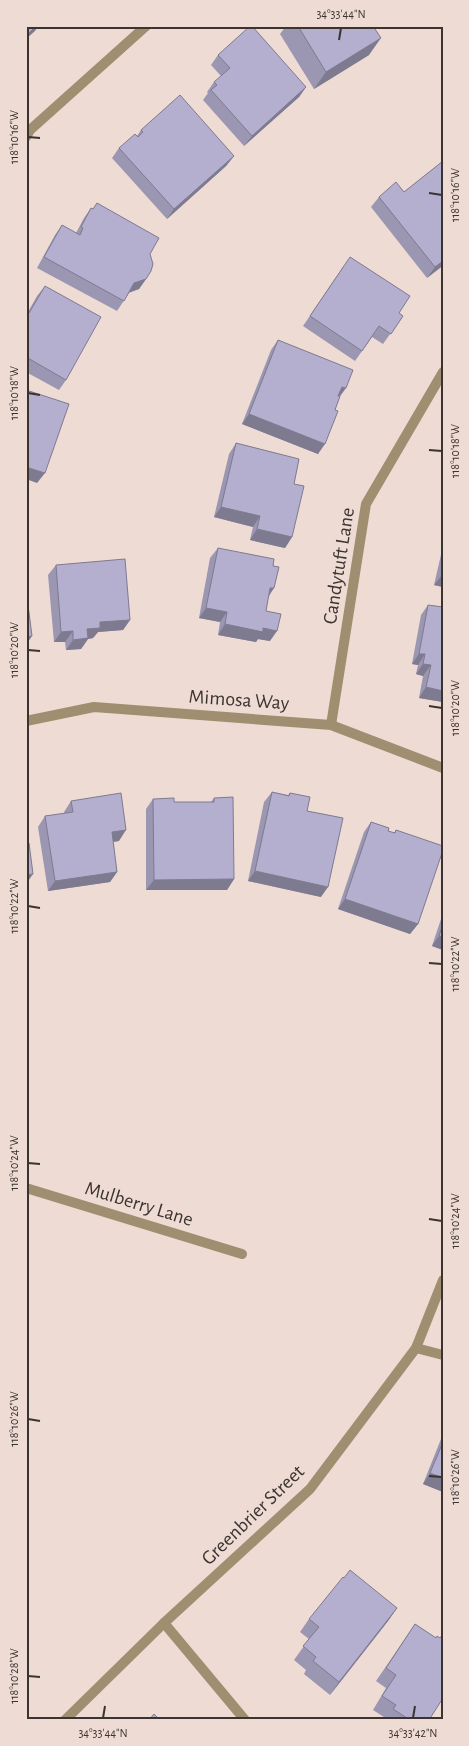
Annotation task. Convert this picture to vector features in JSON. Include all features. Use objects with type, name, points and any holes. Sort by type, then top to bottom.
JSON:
[{"type":"street","points":[[26,137],[30,130],[146,26]]},
{"type":"street","name":"Candytuft Lane","points":[[331,725],[366,504],[443,372]]},
{"type":"street","name":"Mimosa Way","points":[[26,721],[94,707],[331,725],[443,768]]},
{"type":"street","name":"Mulberry Lane","points":[[26,1188],[242,1254]]},
{"type":"street","name":"Greenbrier Street","points":[[65,1720],[164,1623],[310,1489],[416,1348],[443,1280]]},
{"type":"street","points":[[416,1348],[443,1355]]},
{"type":"street","points":[[164,1623],[245,1720]]},
{"type":"building","points":[[26,26],[36,26],[26,36]]},
{"type":"building","points":[[250,26],[306,87],[252,136],[211,90],[217,85],[214,82],[230,68],[218,55]]},
{"type":"building","points":[[298,26],[373,26],[381,38],[326,72]]},
{"type":"building","points":[[180,95],[234,156],[174,209],[119,148],[135,134],[138,137],[143,132],[141,130]]},
{"type":"building","points":[[443,161],[443,261],[435,267],[379,197],[396,182],[404,192]]},
{"type":"building","points":[[97,203],[159,238],[150,254],[153,264],[151,271],[146,279],[134,283],[124,301],[44,257],[62,225],[80,235],[83,228],[81,227],[91,208],[93,209]]},
{"type":"building","points":[[350,257],[410,296],[399,313],[403,316],[391,334],[379,326],[362,351],[310,316]]},
{"type":"building","points":[[45,286],[101,317],[66,380],[26,357],[26,311],[29,313]]},
{"type":"building","points":[[278,340],[353,370],[346,388],[342,387],[338,396],[340,396],[335,410],[338,411],[325,444],[249,414]]},
{"type":"building","points":[[26,390],[69,404],[45,473],[26,467]]},
{"type":"building","points":[[236,443],[299,459],[294,484],[304,486],[292,537],[257,529],[260,516],[221,507]]},
{"type":"building","points":[[218,548],[274,559],[273,566],[279,567],[274,588],[270,588],[266,611],[281,614],[277,631],[263,628],[263,632],[225,624],[227,612],[206,608]]},
{"type":"building","points":[[125,559],[130,620],[100,622],[100,628],[87,629],[88,638],[73,640],[73,631],[61,632],[56,565]]},
{"type":"building","points":[[26,605],[28,605],[32,636],[26,637]]},
{"type":"building","points":[[428,605],[443,607],[443,691],[426,687],[431,665],[423,664],[425,654],[419,654]]},
{"type":"building","points":[[272,792],[289,796],[290,793],[310,797],[307,811],[343,818],[328,887],[255,871]]},
{"type":"building","points":[[121,793],[126,830],[112,832],[117,872],[55,881],[45,816],[73,812],[71,801]]},
{"type":"building","points":[[233,797],[234,879],[154,880],[153,799],[174,798],[174,802],[214,802],[214,798]]},
{"type":"building","points":[[371,822],[389,828],[388,831],[395,833],[396,830],[443,846],[418,924],[345,899]]},
{"type":"building","points":[[26,843],[29,843],[33,874],[26,875]]},
{"type":"building","points":[[443,924],[443,937],[439,936]]},
{"type":"building","points":[[443,1442],[443,1478],[430,1473]]},
{"type":"building","points":[[350,1570],[397,1608],[339,1682],[313,1661],[316,1657],[303,1646],[319,1627],[309,1619]]},
{"type":"building","points":[[415,1624],[436,1638],[437,1636],[440,1638],[443,1634],[443,1698],[429,1720],[410,1720],[393,1709],[396,1705],[382,1696],[396,1675],[386,1668]]},
{"type":"building","points":[[154,1714],[160,1720],[149,1720]]}]
